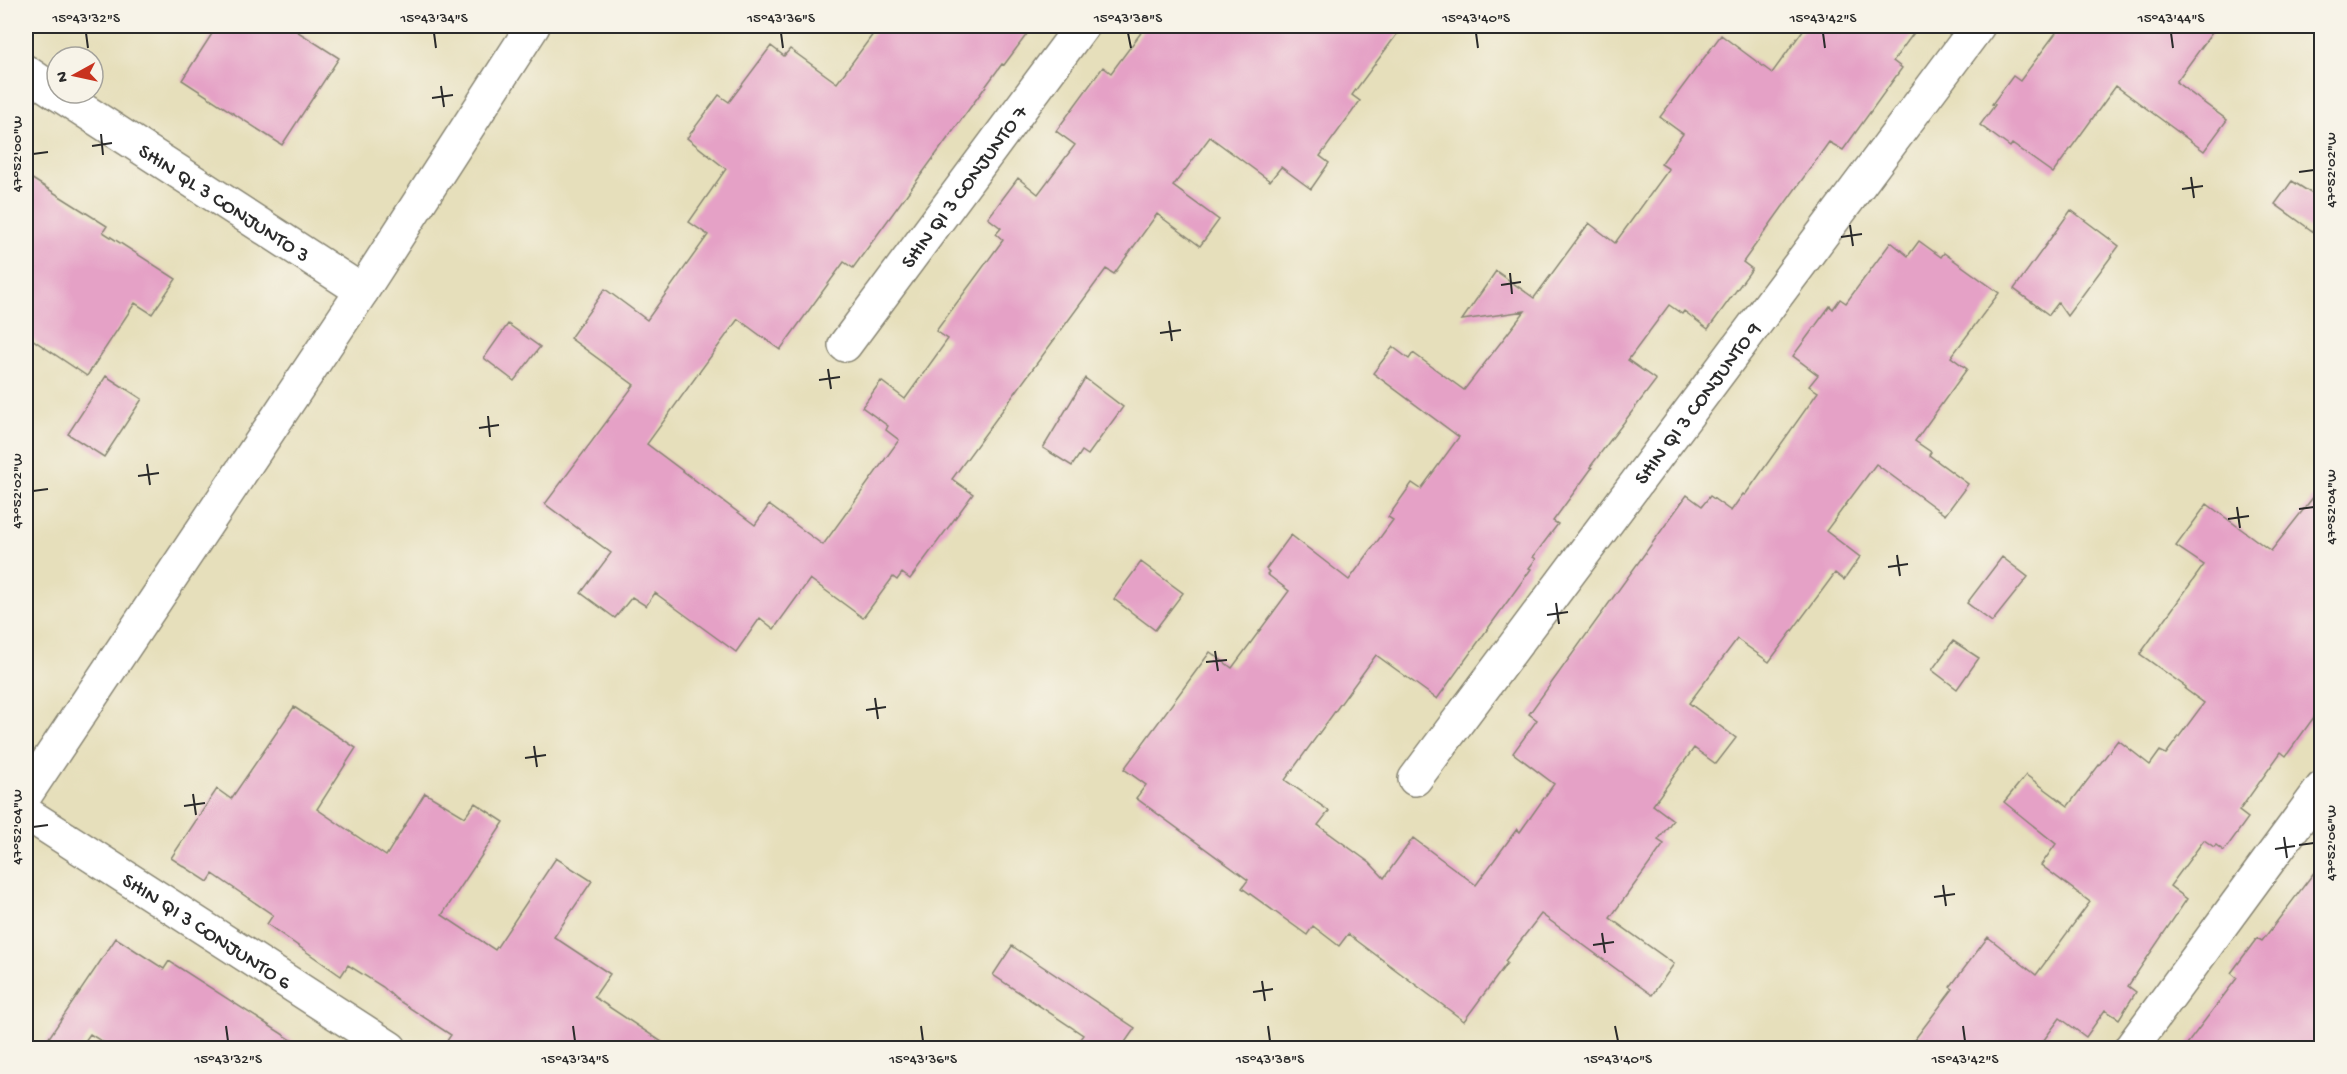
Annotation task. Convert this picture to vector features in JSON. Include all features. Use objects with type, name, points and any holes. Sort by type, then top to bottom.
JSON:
[{"type":"street","points":[[26,794],[362,291],[533,26]]},
{"type":"street","name":"SHIN QI 3 CONJUNTO 7","points":[[844,345],[1082,26]]},
{"type":"street","name":"SHIN QI 3 CONJUNTO 9","points":[[1414,779],[1978,26]]},
{"type":"street","name":"SHIN QL 3 CONJUNTO 3","points":[[26,72],[45,85]]},
{"type":"street","name":"SHIN QL 3 CONJUNTO 3","points":[[75,105],[362,291]]},
{"type":"street","points":[[2131,1048],[2322,788]]},
{"type":"street","name":"SHIN QI 3 CONJUNTO 6","points":[[26,813],[390,1048]]},
{"type":"building","points":[[217,26],[289,26],[339,58],[282,145],[182,80]]},
{"type":"building","points":[[879,26],[1033,26],[1004,65],[1002,64],[853,268],[844,262],[780,350],[738,319],[647,444],[755,525],[769,505],[823,545],[899,440],[886,430],[888,426],[862,407],[881,381],[905,399],[948,339],[936,331],[1003,240],[996,234],[1001,228],[988,218],[1018,178],[1038,194],[1075,145],[1056,131],[1103,67],[1111,73],[1146,26],[1403,26],[1352,95],[1360,101],[1320,156],[1329,163],[1311,189],[1281,167],[1270,181],[1210,137],[1173,186],[1219,220],[1200,246],[1157,214],[1114,274],[1106,269],[952,479],[973,494],[910,579],[902,573],[897,580],[893,577],[863,618],[810,579],[774,629],[760,618],[736,652],[655,593],[646,606],[632,597],[615,618],[581,593],[611,553],[545,504],[634,385],[570,338],[605,289],[647,320],[708,235],[689,222],[726,169],[687,138],[719,95],[729,102],[771,46],[784,56],[790,49],[837,83]]},
{"type":"building","points":[[1806,26],[1919,26],[1893,61],[1902,68],[1843,150],[1829,142],[1743,262],[1752,269],[1708,329],[1684,311],[1682,314],[1669,305],[1628,360],[1656,380],[1590,467],[1592,468],[1553,521],[1558,524],[1533,557],[1536,559],[1529,568],[1531,569],[1437,699],[1376,655],[1285,780],[1329,811],[1318,825],[1370,863],[1384,878],[1413,838],[1476,885],[1517,829],[1520,832],[1554,784],[1513,753],[1537,720],[1529,714],[1687,495],[1702,506],[1710,496],[1731,511],[1743,494],[1745,495],[1818,392],[1809,386],[1818,375],[1793,356],[1830,306],[1833,309],[1840,299],[1846,303],[1891,242],[1908,256],[1919,241],[1941,257],[1944,253],[1999,293],[1951,357],[1967,369],[1915,441],[1931,452],[1929,455],[1968,484],[1945,515],[1876,464],[1826,531],[1860,557],[1844,580],[1835,573],[1769,662],[1737,639],[1689,703],[1736,738],[1716,764],[1694,748],[1653,805],[1673,820],[1658,840],[1664,844],[1610,918],[1674,964],[1652,995],[1541,914],[1464,1021],[1348,934],[1339,946],[1313,926],[1307,935],[1242,888],[1248,880],[1136,798],[1146,785],[1124,769],[1210,652],[1232,668],[1289,591],[1267,574],[1269,572],[1266,569],[1291,535],[1349,580],[1393,520],[1388,517],[1412,483],[1421,489],[1459,437],[1373,373],[1393,347],[1409,359],[1413,353],[1464,390],[1525,311],[1462,320],[1496,271],[1534,298],[1589,223],[1615,243],[1669,169],[1661,164],[1683,134],[1660,117],[1721,35],[1772,73]]},
{"type":"building","points":[[2061,26],[2217,26],[2176,82],[2227,120],[2204,151],[2116,86],[2053,173],[2012,144],[2010,147],[1980,125],[2013,76],[2020,81]]},
{"type":"building","points":[[26,175],[107,226],[103,232],[176,279],[152,314],[135,303],[87,376],[26,335]]},
{"type":"building","points":[[2292,181],[2322,200],[2322,238],[2275,204]]},
{"type":"building","points":[[2071,210],[2119,246],[2067,316],[2058,303],[2049,315],[2014,289]]},
{"type":"building","points":[[508,324],[540,347],[514,381],[484,358]]},
{"type":"building","points":[[106,376],[142,399],[104,457],[68,434]]},
{"type":"building","points":[[1085,378],[1123,407],[1088,455],[1082,451],[1072,466],[1043,448]]},
{"type":"building","points":[[2322,486],[2322,706],[2286,756],[2281,752],[2239,811],[2248,818],[2224,851],[2204,840],[2170,886],[2187,899],[2128,986],[2136,992],[2119,1019],[2105,1010],[2086,1037],[2060,1018],[2038,1048],[1908,1048],[1953,989],[1950,987],[1988,937],[2036,975],[2090,902],[2041,865],[2056,844],[2004,802],[2026,775],[2068,806],[2118,740],[2150,765],[2160,751],[2166,754],[2204,703],[2140,654],[2204,565],[2176,546],[2207,504],[2271,551]]},
{"type":"building","points":[[2002,557],[2028,577],[1992,622],[1967,603]]},
{"type":"building","points":[[1141,562],[1183,593],[1155,630],[1114,599]]},
{"type":"building","points":[[1953,641],[1979,658],[1957,689],[1932,670]]},
{"type":"building","points":[[294,707],[356,748],[317,809],[386,856],[425,793],[465,817],[475,803],[504,822],[442,915],[495,950],[556,858],[592,881],[554,937],[610,974],[594,997],[671,1048],[442,1048],[451,1035],[396,999],[383,987],[348,965],[341,976],[267,924],[273,915],[213,874],[208,882],[171,858],[217,789],[231,799]]},
{"type":"building","points":[[2322,862],[2322,1048],[2184,1048],[2237,978],[2231,973],[2257,938],[2262,941]]},
{"type":"building","points":[[116,938],[164,969],[169,961],[304,1048],[112,1048],[90,1034],[80,1048],[42,1048]]},
{"type":"building","points":[[1012,946],[1135,1028],[1121,1048],[1073,1048],[1083,1035],[993,975]]}]
